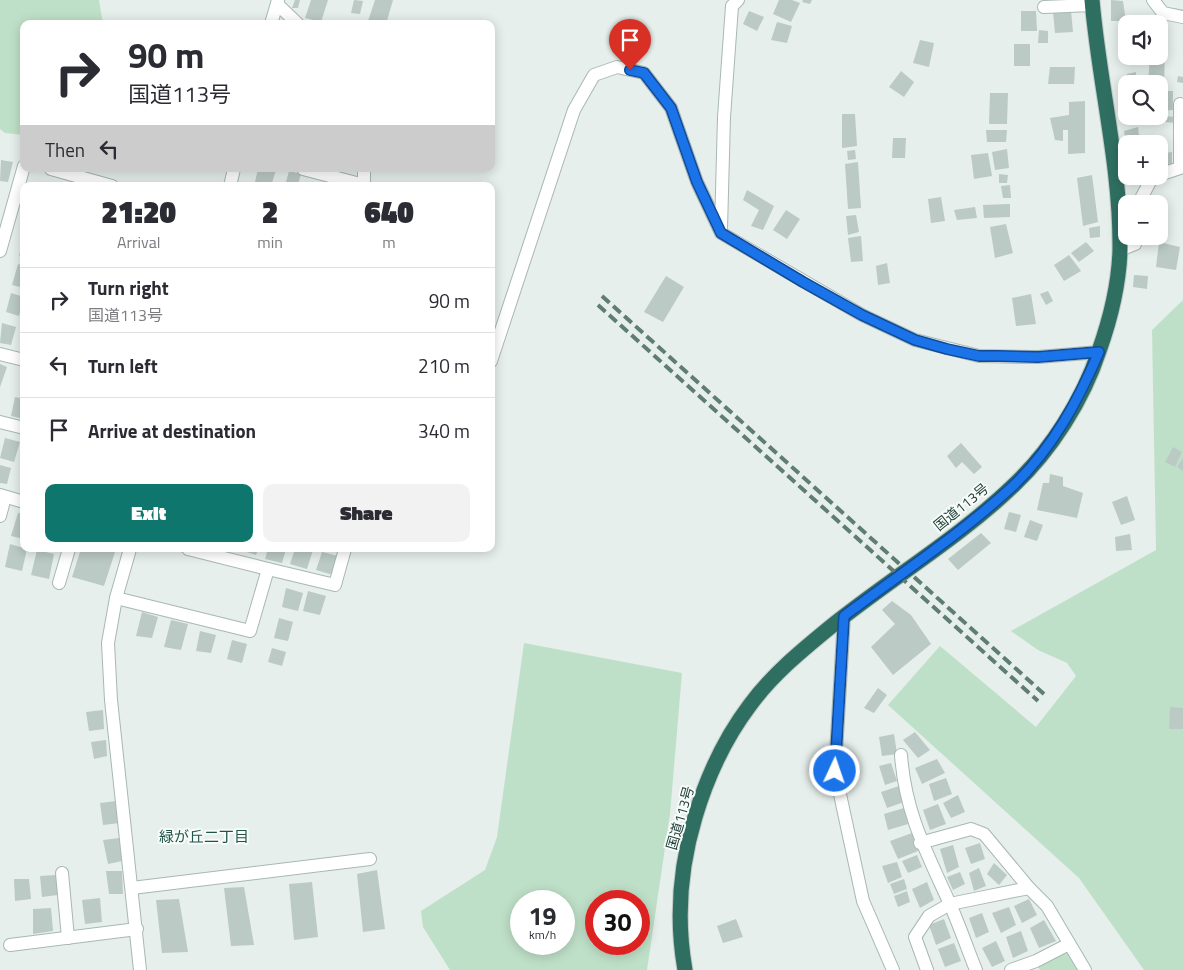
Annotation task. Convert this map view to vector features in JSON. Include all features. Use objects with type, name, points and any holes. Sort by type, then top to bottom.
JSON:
[{"type":"highway","name":"国道113号","points":[[685,970],[680,928],[682,877],[692,826],[709,776],[732,732],[751,703],[786,664],[844,616],[956,532],[1013,486],[1037,460],[1073,409],[1099,352],[1114,297],[1120,250],[1116,190],[1092,2]]},
{"type":"street","points":[[721,233],[724,117],[732,6],[738,0]]},
{"type":"street","points":[[1153,0],[1163,13],[1183,17]]},
{"type":"street","points":[[272,20],[277,2]]},
{"type":"street","points":[[277,2],[294,20]]},
{"type":"street","points":[[1044,7],[1092,2]]},
{"type":"street","points":[[495,349],[574,110],[594,75],[617,67],[644,73],[671,108],[697,182],[721,233],[862,315],[915,340],[979,356],[1038,357],[1099,352]]},
{"type":"street","points":[[1168,172],[1181,167],[1180,104]]},
{"type":"street","points":[[0,251],[22,172]]},
{"type":"street","points":[[60,172],[88,182]]},
{"type":"street","points":[[314,172],[350,182]]},
{"type":"street","points":[[1120,250],[1132,245]]},
{"type":"street","points":[[0,354],[20,359]]},
{"type":"street","points":[[0,422],[20,427]]},
{"type":"street","points":[[0,516],[3,496],[20,501]]},
{"type":"street","points":[[59,583],[68,552]]},
{"type":"street","points":[[129,552],[116,598],[108,653],[111,700],[140,970]]},
{"type":"street","points":[[200,552],[335,585],[344,552]]},
{"type":"street","points":[[116,598],[250,631],[268,569]]},
{"type":"street","points":[[844,616],[835,771],[863,900],[894,970]]},
{"type":"street","points":[[901,754],[902,780],[920,842],[950,904],[976,970]]},
{"type":"street","points":[[920,842],[971,829],[984,834],[1029,888],[1047,906],[1085,970]]},
{"type":"street","points":[[132,888],[370,860]]},
{"type":"street","points":[[62,873],[68,938]]},
{"type":"street","points":[[927,970],[915,936],[929,916],[950,904],[1029,888]]},
{"type":"street","points":[[10,945],[137,929]]},
{"type":"street","points":[[1011,970],[1036,961],[1069,944]]},
{"type":"green space","points":[[0,0],[99,0],[102,20],[20,20],[20,135],[5,133],[0,129]]},
{"type":"green space","points":[[1183,300],[1183,970],[1144,970],[1079,878],[888,705],[940,646],[1036,727],[1076,676],[1067,663],[1038,650],[1011,631],[1156,550],[1152,330]]},
{"type":"green space","points":[[524,643],[682,673],[670,814],[650,950],[650,890],[585,890],[585,955],[649,955],[647,970],[450,970],[423,927],[421,911],[485,870],[497,837]]},
{"type":"green space","points":[[1070,953],[1078,970],[1040,970],[1038,967],[1060,954]]},
{"type":"building","points":[[295,0],[300,0],[298,8],[292,8]]},
{"type":"building","points":[[311,0],[328,0],[322,20],[305,18]]},
{"type":"building","points":[[354,0],[363,1],[360,14],[351,13]]},
{"type":"building","points":[[375,0],[393,0],[387,20],[368,20]]},
{"type":"building","points":[[779,0],[792,0],[800,3],[791,22],[773,14]]},
{"type":"building","points":[[803,0],[812,0],[810,4],[802,2]]},
{"type":"building","points":[[1111,0],[1123,1],[1125,15],[1118,15],[1118,21],[1111,21]]},
{"type":"building","points":[[749,11],[764,17],[757,31],[743,24]]},
{"type":"building","points":[[1021,11],[1036,11],[1037,31],[1021,31]]},
{"type":"building","points":[[1071,11],[1073,32],[1055,33],[1053,12]]},
{"type":"building","points":[[777,22],[792,26],[787,43],[771,40]]},
{"type":"building","points":[[1039,30],[1048,31],[1048,43],[1038,43]]},
{"type":"building","points":[[920,40],[934,43],[929,67],[913,63]]},
{"type":"building","points":[[1014,44],[1030,44],[1030,66],[1014,66]]},
{"type":"building","points":[[1149,65],[1165,65],[1164,75],[1149,75]]},
{"type":"building","points":[[1050,67],[1075,67],[1074,84],[1048,84]]},
{"type":"building","points":[[901,71],[914,82],[904,97],[889,87]]},
{"type":"building","points":[[1136,72],[1136,75],[1127,74]]},
{"type":"building","points":[[1178,76],[1183,77],[1183,83],[1177,82]]},
{"type":"building","points":[[1168,91],[1173,91],[1173,110],[1168,110]]},
{"type":"building","points":[[990,93],[1008,93],[1007,124],[989,124]]},
{"type":"building","points":[[1085,101],[1085,153],[1068,154],[1068,130],[1063,130],[1063,141],[1055,140],[1050,118],[1069,115],[1069,102]]},
{"type":"building","points":[[842,114],[855,114],[857,146],[842,148]]},
{"type":"building","points":[[1168,116],[1175,117],[1176,123],[1168,122]]},
{"type":"building","points":[[1138,127],[1139,135],[1125,135],[1124,131]]},
{"type":"building","points":[[986,130],[1007,130],[1006,142],[987,142]]},
{"type":"building","points":[[893,138],[906,138],[905,158],[892,158]]},
{"type":"building","points":[[1007,149],[1009,168],[995,170],[992,152]]},
{"type":"building","points":[[855,150],[856,159],[848,160],[847,151]]},
{"type":"building","points":[[1172,152],[1172,165],[1168,166],[1168,153]]},
{"type":"building","points":[[988,153],[992,176],[974,179],[971,155]]},
{"type":"building","points":[[1,160],[13,162],[8,182],[0,181]]},
{"type":"building","points":[[858,162],[861,208],[848,209],[845,164]]},
{"type":"building","points":[[257,172],[275,172],[272,182],[255,182]]},
{"type":"building","points":[[289,172],[301,174],[299,182],[286,182]]},
{"type":"building","points":[[999,174],[1008,175],[1007,183],[999,183]]},
{"type":"building","points":[[1092,175],[1098,222],[1083,226],[1077,178]]},
{"type":"building","points":[[1010,185],[1011,198],[1003,198],[1001,186]]},
{"type":"building","points":[[747,190],[774,206],[763,230],[751,226],[759,210],[743,200]]},
{"type":"building","points":[[941,197],[945,221],[931,223],[928,199]]},
{"type":"building","points":[[1010,204],[1010,217],[984,218],[983,205]]},
{"type":"building","points":[[975,207],[977,218],[957,220],[954,210]]},
{"type":"building","points":[[786,210],[800,219],[787,239],[773,230]]},
{"type":"building","points":[[856,215],[859,232],[848,235],[846,216]]},
{"type":"building","points":[[1006,224],[1013,253],[995,258],[990,227]]},
{"type":"building","points":[[1100,226],[1100,237],[1090,238],[1089,228]]},
{"type":"building","points":[[861,236],[863,261],[851,262],[848,238]]},
{"type":"building","points":[[1086,242],[1094,251],[1079,262],[1071,253]]},
{"type":"building","points":[[1168,244],[1180,247],[1176,270],[1156,267],[1159,245]]},
{"type":"building","points":[[1069,255],[1081,271],[1064,281],[1054,265]]},
{"type":"building","points":[[887,263],[890,283],[878,285],[876,266]]},
{"type":"building","points":[[18,264],[20,265],[20,287],[12,285]]},
{"type":"building","points":[[1134,275],[1148,276],[1147,289],[1133,287]]},
{"type":"building","points":[[666,276],[684,287],[663,322],[644,312]]},
{"type":"building","points":[[1048,291],[1053,301],[1046,305],[1040,294]]},
{"type":"building","points":[[11,293],[20,296],[19,316],[6,312]]},
{"type":"building","points":[[1031,294],[1036,324],[1016,326],[1012,298]]},
{"type":"building","points":[[2,323],[16,327],[11,345],[0,343]]},
{"type":"building","points":[[0,364],[7,367],[0,387]]},
{"type":"building","points":[[15,397],[20,398],[20,418],[11,416]]},
{"type":"building","points":[[5,438],[20,442],[14,462],[0,458]]},
{"type":"building","points":[[961,443],[982,467],[974,474],[962,462],[956,468],[947,456]]},
{"type":"building","points":[[1173,447],[1182,452],[1175,467],[1165,462]]},
{"type":"building","points":[[1183,458],[1183,471],[1177,467]]},
{"type":"building","points":[[0,465],[11,468],[7,484],[0,483]]},
{"type":"building","points":[[1050,474],[1063,477],[1063,486],[1083,493],[1077,518],[1037,510],[1043,483],[1049,483]]},
{"type":"building","points":[[1127,496],[1135,520],[1121,525],[1112,502]]},
{"type":"building","points":[[1009,512],[1021,515],[1016,532],[1004,529]]},
{"type":"building","points":[[18,513],[20,513],[20,538],[11,536]]},
{"type":"building","points":[[1030,520],[1043,525],[1037,541],[1024,537]]},
{"type":"building","points":[[981,533],[991,543],[958,570],[948,559]]},
{"type":"building","points":[[1130,534],[1132,550],[1116,551],[1115,537]]},
{"type":"building","points":[[10,544],[20,547],[20,552],[26,552],[22,571],[5,567]]},
{"type":"building","points":[[37,552],[54,554],[49,579],[31,575]]},
{"type":"building","points":[[80,552],[115,552],[104,586],[72,577]]},
{"type":"building","points":[[267,552],[285,552],[282,563],[265,559]]},
{"type":"building","points":[[294,552],[312,552],[307,569],[290,564]]},
{"type":"building","points":[[322,552],[338,556],[333,575],[316,570]]},
{"type":"building","points":[[286,588],[303,593],[298,611],[282,607]]},
{"type":"building","points":[[308,591],[326,596],[320,615],[303,611]]},
{"type":"building","points":[[892,601],[911,615],[931,644],[893,675],[871,647],[895,624],[882,610]]},
{"type":"building","points":[[142,612],[158,617],[152,638],[136,636]]},
{"type":"building","points":[[279,618],[293,622],[288,641],[274,638]]},
{"type":"building","points":[[171,620],[188,624],[181,650],[164,647]]},
{"type":"building","points":[[200,631],[216,635],[211,653],[196,651]]},
{"type":"building","points":[[232,640],[247,644],[242,663],[227,659]]},
{"type":"building","points":[[272,648],[286,652],[282,666],[268,662]]},
{"type":"building","points":[[878,688],[887,695],[874,713],[864,708]]},
{"type":"building","points":[[1170,707],[1183,708],[1183,729],[1169,729]]},
{"type":"building","points":[[103,710],[104,729],[89,731],[86,712]]},
{"type":"building","points":[[915,732],[930,750],[918,758],[903,740]]},
{"type":"building","points":[[894,734],[897,754],[882,756],[879,737]]},
{"type":"building","points":[[106,740],[107,756],[94,759],[91,742]]},
{"type":"building","points":[[937,759],[945,773],[922,784],[915,768]]},
{"type":"building","points":[[891,763],[897,781],[885,785],[879,766]]},
{"type":"building","points":[[946,778],[952,794],[934,801],[929,784]]},
{"type":"building","points":[[899,786],[904,802],[887,808],[881,792]]},
{"type":"building","points":[[958,795],[965,812],[951,818],[943,803]]},
{"type":"building","points":[[116,801],[120,823],[103,825],[100,803]]},
{"type":"building","points":[[938,804],[946,824],[930,830],[923,810]]},
{"type":"building","points":[[904,808],[908,824],[888,830],[884,814]]},
{"type":"building","points":[[912,833],[918,851],[898,859],[890,841]]},
{"type":"building","points":[[119,838],[122,861],[108,864],[103,840]]},
{"type":"building","points":[[980,843],[985,859],[971,864],[965,848]]},
{"type":"building","points":[[953,845],[959,867],[947,873],[940,849]]},
{"type":"building","points":[[917,855],[922,867],[908,873],[902,861]]},
{"type":"building","points":[[897,862],[902,877],[888,883],[882,866]]},
{"type":"building","points":[[994,863],[1007,875],[999,885],[987,874]]},
{"type":"building","points":[[979,868],[986,886],[974,891],[969,873]]},
{"type":"building","points":[[377,870],[385,929],[363,932],[357,874]]},
{"type":"building","points":[[106,871],[122,871],[123,894],[109,894]]},
{"type":"building","points":[[960,872],[965,884],[953,890],[947,877]]},
{"type":"building","points":[[56,875],[58,895],[42,897],[40,876]]},
{"type":"building","points":[[14,879],[29,879],[31,899],[15,901]]},
{"type":"building","points":[[904,879],[907,889],[894,894],[890,884]]},
{"type":"building","points":[[312,882],[318,937],[294,940],[289,884]]},
{"type":"building","points":[[927,882],[934,900],[920,908],[912,889]]},
{"type":"building","points":[[244,887],[254,945],[231,946],[224,888]]},
{"type":"building","points":[[907,891],[910,902],[898,907],[894,896]]},
{"type":"building","points":[[100,898],[102,922],[85,924],[82,900]]},
{"type":"building","points":[[179,899],[188,952],[162,953],[156,900]]},
{"type":"building","points":[[1029,899],[1037,915],[1022,923],[1014,906]]},
{"type":"building","points":[[1009,907],[1016,925],[1001,933],[992,913]]},
{"type":"building","points":[[51,908],[53,931],[33,934],[33,909]]},
{"type":"building","points":[[982,913],[989,932],[976,938],[969,918]]},
{"type":"building","points":[[736,919],[743,937],[723,943],[717,926]]},
{"type":"building","points":[[944,919],[951,938],[936,945],[929,925]]},
{"type":"building","points":[[1044,920],[1056,941],[1039,948],[1030,928]]},
{"type":"building","points":[[1021,931],[1028,951],[1013,958],[1006,937]]},
{"type":"building","points":[[996,941],[1005,961],[992,967],[982,948]]},
{"type":"building","points":[[954,943],[961,961],[945,967],[938,949]]},
{"type":"railway","points":[[602,296],[1044,694]]},
{"type":"railway","points":[[598,305],[1038,701]]},
{"type":"district","name":"緑が丘二丁目","points":[[204,837]]},
{"type":"route","points":[[630,70],[644,73],[671,108],[697,182],[721,233],[862,315],[915,340],[979,356],[1038,357],[1099,352],[1073,409],[1037,460],[1013,486],[956,532],[844,616],[835,771]]}]
